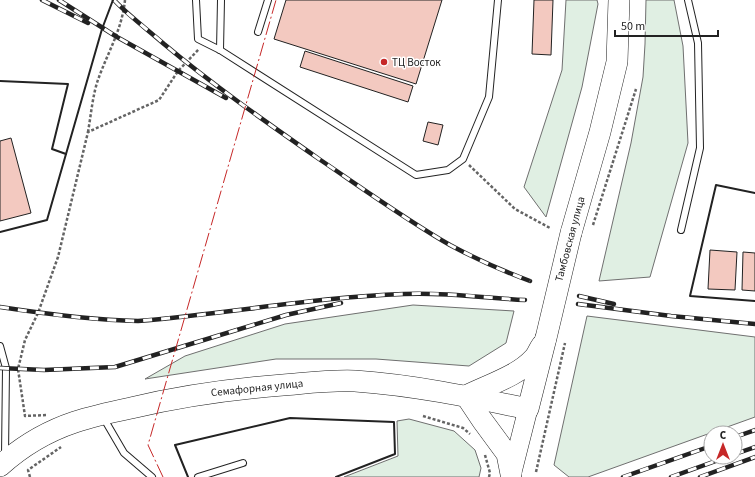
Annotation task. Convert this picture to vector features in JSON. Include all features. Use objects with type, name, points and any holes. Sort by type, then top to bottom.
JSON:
[{"type":"highway","name":"Тамбовская улица","points":[[528,409],[555,340],[571,233],[600,132],[617,62],[619,0]]},
{"type":"highway","points":[[511,475],[507,454],[466,396],[488,385],[510,377],[555,340]]},
{"type":"highway","name":"Семафорная улица","points":[[2,464],[28,445],[53,431],[74,422],[101,414],[152,403],[243,388],[354,381],[426,389],[528,409]]},
{"type":"main road","name":"Тамбовская улица","points":[[511,475],[528,409]]},
{"type":"lane","points":[[196,0],[198,39],[220,50],[416,175],[448,170],[463,159],[489,97],[498,0]]},
{"type":"lane","points":[[220,50],[221,0]]},
{"type":"lane","points":[[258,32],[268,0]]},
{"type":"lane","points":[[680,230],[700,148],[698,43],[688,0]]},
{"type":"lane","points":[[0,346],[6,368],[2,464]]},
{"type":"lane","points":[[101,414],[124,453],[152,477]]},
{"type":"lane","points":[[198,477],[243,463]]},
{"type":"path","points":[[47,415],[25,416],[18,369],[25,340],[38,313],[58,257],[88,132],[99,78],[117,37],[125,0]]},
{"type":"path","points":[[88,132],[159,100],[178,71],[200,48],[198,39]]},
{"type":"path","points":[[591,230],[636,89]]},
{"type":"path","points":[[463,159],[515,208],[550,228]]},
{"type":"path","points":[[536,472],[555,340]]},
{"type":"path","points":[[423,416],[463,428],[473,438]]},
{"type":"path","points":[[30,477],[28,470],[61,447]]},
{"type":"path","points":[[485,454],[490,473],[489,477]]},
{"type":"green space","points":[[566,0],[597,0],[598,4],[582,87],[546,217],[524,187],[562,70]]},
{"type":"green space","points":[[646,0],[674,0],[683,46],[688,143],[650,277],[599,281],[631,143],[643,77]]},
{"type":"green space","points":[[413,305],[514,311],[506,343],[469,366],[376,359],[276,359],[145,379],[185,356],[285,324]]},
{"type":"green space","points":[[587,316],[755,337],[755,417],[733,425],[703,425],[703,436],[588,477],[569,477],[554,465]]},
{"type":"green space","points":[[409,419],[454,431],[475,450],[481,468],[479,477],[344,477],[398,456],[397,421]]},
{"type":"building","name":"ТЦ Восток","points":[[286,0],[442,0],[416,84],[274,39]]},
{"type":"building","points":[[534,0],[553,0],[551,55],[532,54]]},
{"type":"building","points":[[305,51],[413,86],[408,102],[300,67]]},
{"type":"building","points":[[428,122],[443,125],[438,145],[423,141]]},
{"type":"building","points":[[11,138],[31,213],[0,221],[0,141]]},
{"type":"building","points":[[710,250],[737,252],[735,290],[708,289]]},
{"type":"building","points":[[743,252],[755,253],[755,291],[742,290]]},
{"type":"railway","points":[[42,0],[88,23]]},
{"type":"railway","points":[[59,0],[117,37],[226,98]]},
{"type":"railway","points":[[114,0],[164,44],[221,89],[384,203],[450,245],[530,281]]},
{"type":"railway","points":[[0,307],[69,316],[138,321],[337,298],[404,294],[435,294],[525,300]]},
{"type":"railway","points":[[579,296],[614,304]]},
{"type":"railway","points":[[0,368],[44,370],[115,367],[286,315],[341,303]]},
{"type":"railway","points":[[578,304],[671,316],[755,324]]},
{"type":"railway","points":[[743,434],[755,430]]},
{"type":"railway","points":[[743,451],[755,447]]},
{"type":"railway","points":[[623,477],[703,449]]},
{"type":"railway","points":[[700,477],[755,457]]},
{"type":"railway","points":[[671,477],[705,465]]},
{"type":"wall","points":[[0,232],[47,220],[102,29],[113,0]]},
{"type":"wall","points":[[0,81],[68,84],[52,149],[66,154]]},
{"type":"wall","points":[[755,193],[716,185],[690,296],[755,301]]},
{"type":"wall","points":[[188,477],[175,445],[290,418],[394,422],[395,454],[336,477]]},
{"type":"power","points":[[163,477],[148,445],[276,0]]},
{"type":"place","name":"ТЦ Восток","points":[[384,62]]}]
